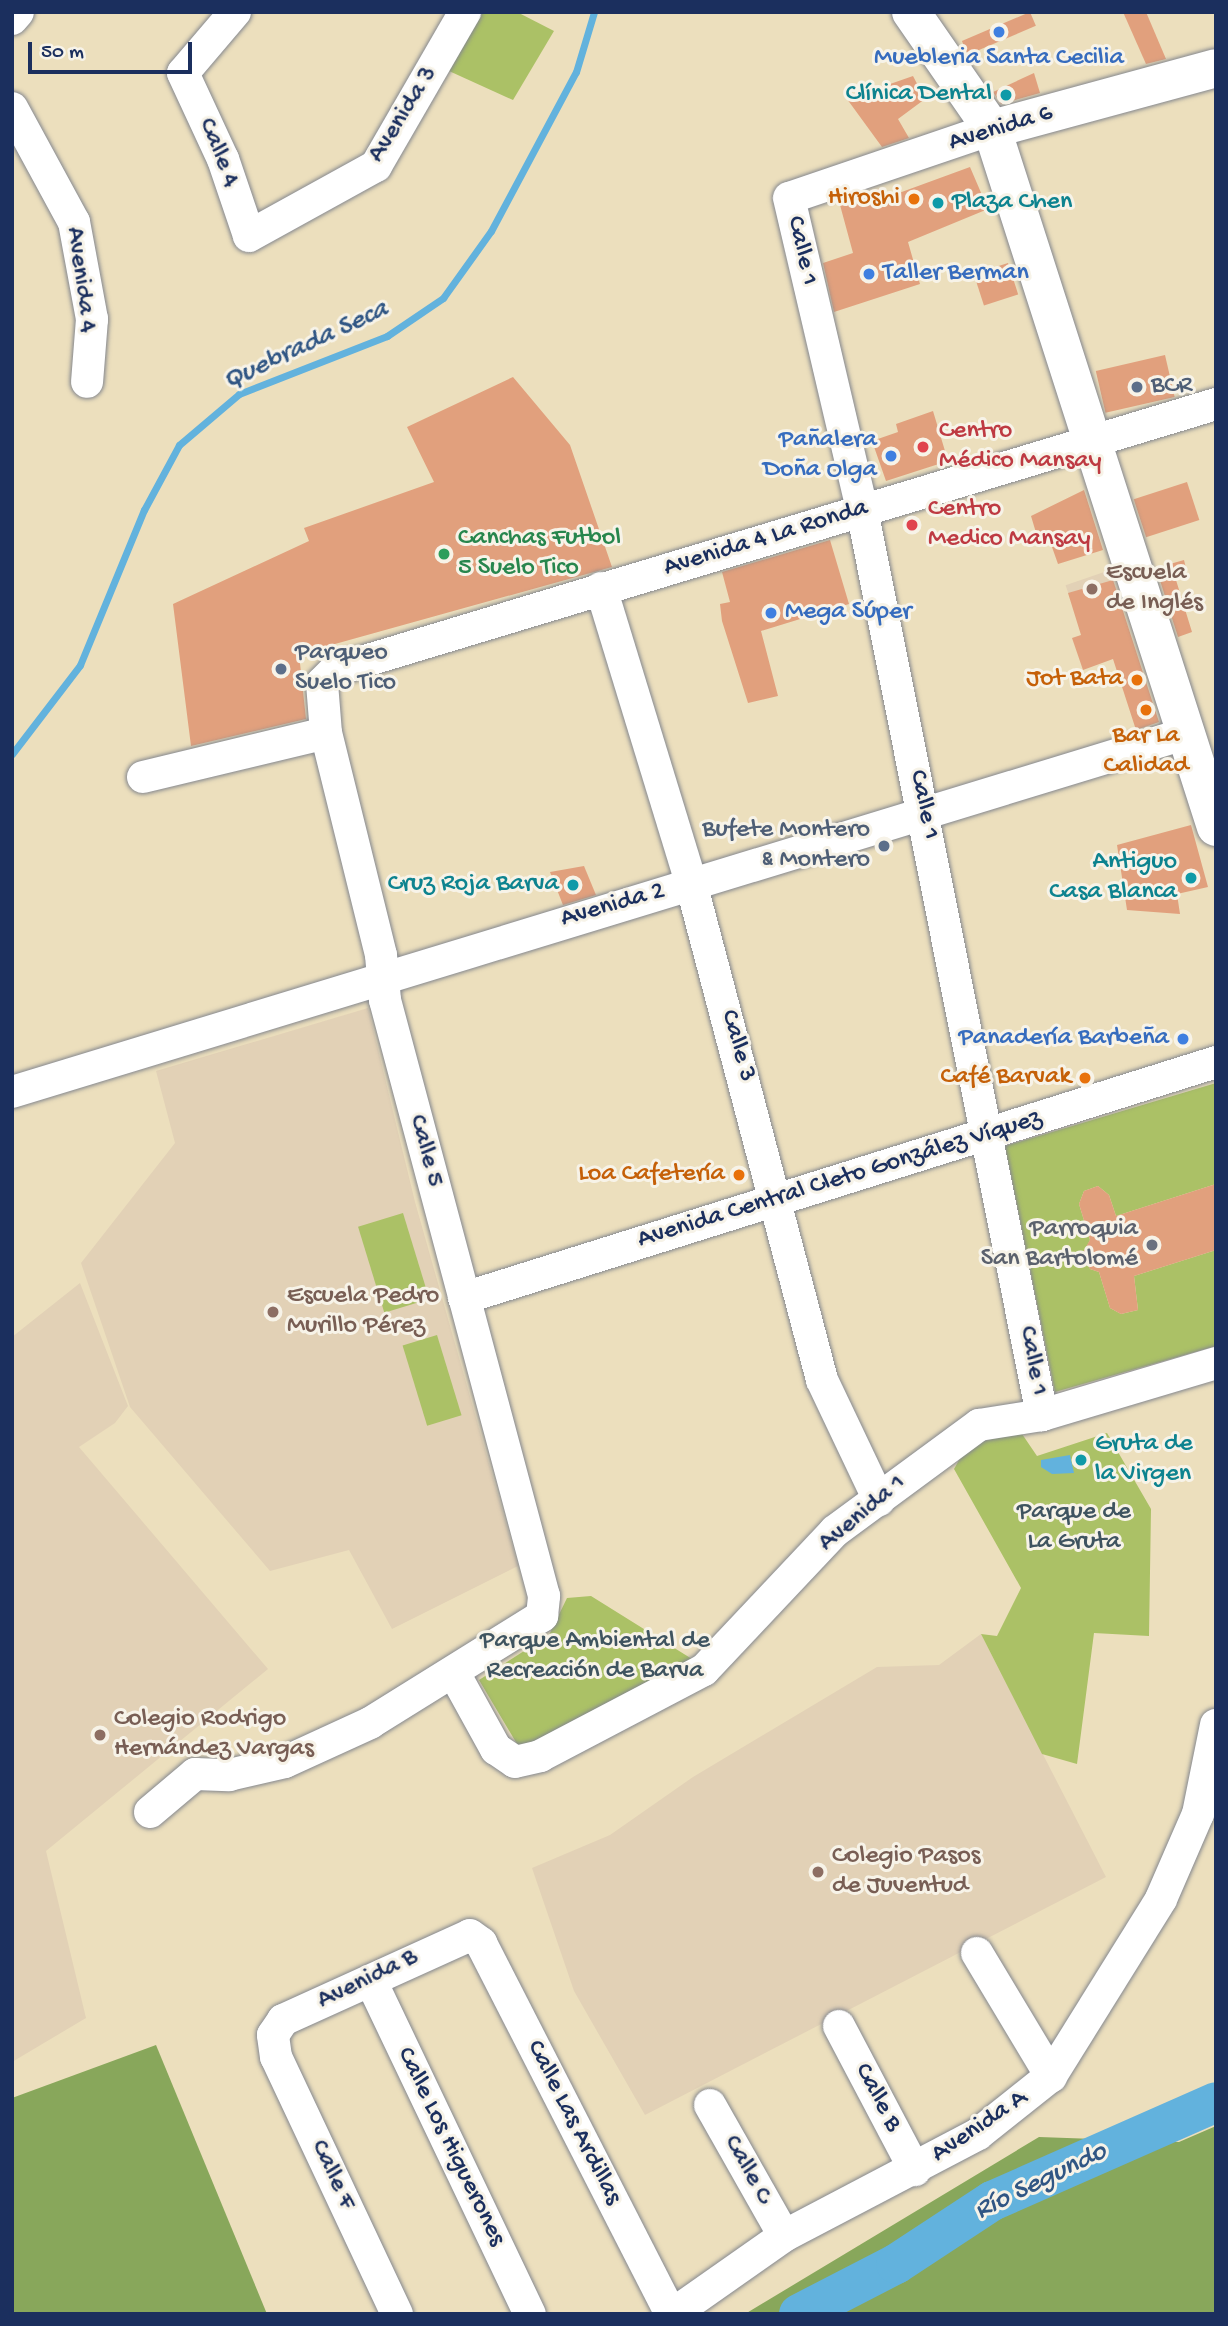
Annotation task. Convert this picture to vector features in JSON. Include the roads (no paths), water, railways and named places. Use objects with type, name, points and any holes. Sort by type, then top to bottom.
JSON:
[{"type":"main road","points":[[911,12],[992,129],[1094,440],[1202,729],[1216,827]]},
{"type":"main road","name":"Avenida 6","points":[[992,129],[1216,68]]},
{"type":"street","points":[[12,19],[18,12]]},
{"type":"street","name":"Calle 4","points":[[235,12],[183,73],[223,159],[249,236]]},
{"type":"street","name":"Avenida 3","points":[[249,236],[376,166],[465,12]]},
{"type":"street","name":"Avenida 4","points":[[12,108],[74,222],[92,318],[87,382]]},
{"type":"street","name":"Avenida 6","points":[[789,198],[992,129]]},
{"type":"street","name":"Calle 1","points":[[789,198],[862,510],[990,1134],[1042,1415]]},
{"type":"street","name":"Avenida 4 La Ronda","points":[[322,683],[335,670],[1216,404]]},
{"type":"street","name":"Calle 3","points":[[601,589],[691,883],[779,1197],[822,1380],[879,1500]]},
{"type":"street","name":"Calle 5","points":[[322,683],[326,733],[383,977],[464,1298],[544,1596],[542,1616],[454,1673]]},
{"type":"street","name":"Avenida 2","points":[[12,1091],[1202,729]]},
{"type":"street","points":[[144,776],[326,733]]},
{"type":"street","name":"Avenida Central Cleto González Víquez","points":[[464,1298],[1216,1062]]},
{"type":"street","name":"Avenida 1","points":[[454,1673],[496,1749],[515,1762],[540,1756],[704,1670],[835,1531],[979,1424],[1042,1415],[1216,1363]]},
{"type":"street","points":[[150,1812],[195,1774],[229,1775],[285,1762],[370,1723],[454,1673]]},
{"type":"street","name":"Avenida A","points":[[672,2314],[784,2236],[915,2170],[1018,2108],[1051,2076],[1161,1899],[1198,1814],[1216,1725]]},
{"type":"street","name":"Avenida B","points":[[273,2035],[284,2020],[470,1935]]},
{"type":"street","name":"Calle Las Ardillas","points":[[470,1935],[481,1943],[672,2314]]},
{"type":"street","points":[[977,1953],[1051,2076]]},
{"type":"street","name":"Calle Los Higuerones","points":[[371,1981],[530,2314]]},
{"type":"street","name":"Calle B","points":[[839,2026],[915,2170]]},
{"type":"street","name":"Calle F","points":[[273,2035],[276,2057],[397,2314]]},
{"type":"street","name":"Calle C","points":[[710,2105],[784,2236]]},
{"type":"water","points":[[1070,1455],[1074,1473],[1052,1474],[1041,1467],[1041,1460]]},
{"type":"waterway","name":"Quebrada Seca","points":[[12,754],[80,665],[144,510],[179,445],[239,394],[387,336],[443,298],[491,231],[576,72],[594,12]]},
{"type":"waterway","name":"Río Segundo","points":[[799,2314],[896,2264],[992,2201],[1216,2102]]},
{"type":"place","name":"Muebleria Santa Cecilia","points":[[999,32]]},
{"type":"place","name":"Clínica Dental","points":[[1006,95]]},
{"type":"place","name":"Hiroshi","points":[[914,199]]},
{"type":"place","name":"Plaza Chen","points":[[938,203]]},
{"type":"place","name":"Taller Berman","points":[[869,274]]},
{"type":"place","name":"BCR","points":[[1137,387]]},
{"type":"place","name":"Centro Médico Mansay","points":[[923,447]]},
{"type":"place","name":"Pañalera Doña Olga","points":[[891,456]]},
{"type":"place","name":"Centro Medico Mansay","points":[[912,525]]},
{"type":"place","name":"Canchas Futbol 5 Suelo Tico","points":[[444,554]]},
{"type":"place","name":"Escuela de Inglés","points":[[1092,589]]},
{"type":"place","name":"Mega Súper","points":[[771,613]]},
{"type":"place","name":"Parqueo Suelo Tico","points":[[281,669]]},
{"type":"place","name":"Jot Bata","points":[[1137,680]]},
{"type":"place","name":"Bar La Calidad","points":[[1146,710]]},
{"type":"place","name":"Bufete Montero & Montero","points":[[884,846]]},
{"type":"place","name":"Antiguo Casa Blanca","points":[[1191,878]]},
{"type":"place","name":"Cruz Roja Barva","points":[[573,885]]},
{"type":"place","name":"Panadería Barbeña","points":[[1183,1039]]},
{"type":"place","name":"Café Barvak","points":[[1085,1078]]},
{"type":"place","name":"Loa Cafetería","points":[[739,1175]]},
{"type":"place","name":"Parroquia San Bartolomé","points":[[1152,1245]]},
{"type":"place","name":"Escuela Pedro Murillo Pérez","points":[[273,1312]]},
{"type":"place","name":"Gruta de la Virgen","points":[[1081,1460]]},
{"type":"place","name":"Colegio Rodrigo Hernández Vargas","points":[[100,1735]]},
{"type":"place","name":"Colegio Pasos de Juventud","points":[[818,1872]]},
{"type":"park label","name":"Parque de La Gruta","points":[[1074,1528]]},
{"type":"park label","name":"Parque Ambiental de Recreación de Barva","points":[[595,1657]]}]
